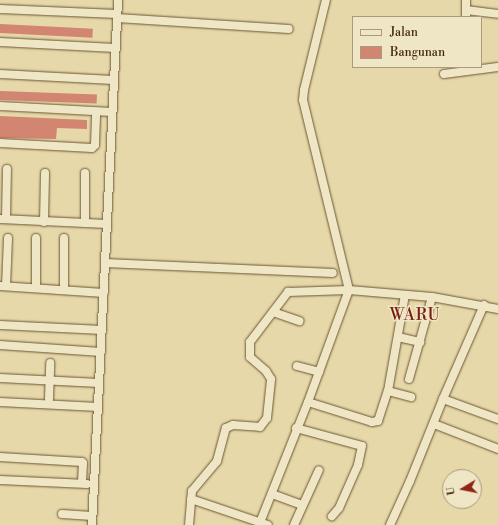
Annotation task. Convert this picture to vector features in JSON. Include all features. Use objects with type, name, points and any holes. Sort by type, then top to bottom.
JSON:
[{"type":"street","points":[[92,525],[118,0]]},
{"type":"street","points":[[191,499],[263,524],[272,494],[296,428],[308,402],[349,290],[303,100],[304,90],[326,0]]},
{"type":"street","points":[[466,0],[466,14],[498,14]]},
{"type":"street","points":[[0,9],[289,29]]},
{"type":"street","points":[[0,42],[115,48]]},
{"type":"street","points":[[444,74],[468,69],[498,67]]},
{"type":"street","points":[[0,74],[113,80]]},
{"type":"street","points":[[0,106],[112,112]]},
{"type":"street","points":[[0,143],[92,148],[95,145],[96,112]]},
{"type":"street","points":[[7,169],[3,219],[107,224]]},
{"type":"street","points":[[44,222],[46,173]]},
{"type":"street","points":[[85,173],[85,223]]},
{"type":"street","points":[[8,238],[3,286],[104,292]]},
{"type":"street","points":[[36,238],[36,288]]},
{"type":"street","points":[[64,238],[64,289]]},
{"type":"street","points":[[105,263],[332,273]]},
{"type":"street","points":[[189,525],[191,499],[194,486],[209,472],[217,461],[226,428],[233,425],[257,427],[266,421],[272,384],[271,379],[266,371],[252,360],[249,354],[253,338],[290,291],[349,290],[432,297],[479,304],[498,309]]},
{"type":"street","points":[[308,402],[374,423],[380,418],[388,391],[405,295]]},
{"type":"street","points":[[410,379],[432,297]]},
{"type":"street","points":[[390,525],[434,424],[479,304]]},
{"type":"street","points":[[273,312],[299,321]]},
{"type":"street","points":[[0,325],[102,330]]},
{"type":"street","points":[[398,337],[420,342]]},
{"type":"street","points":[[0,345],[101,352]]},
{"type":"street","points":[[49,399],[50,363]]},
{"type":"street","points":[[297,366],[319,372]]},
{"type":"street","points":[[0,378],[99,383]]},
{"type":"street","points":[[388,391],[411,397]]},
{"type":"street","points":[[443,399],[498,419]]},
{"type":"street","points":[[0,402],[98,407]]},
{"type":"street","points":[[434,424],[498,449]]},
{"type":"street","points":[[296,428],[362,446],[358,465],[339,508],[332,516]]},
{"type":"street","points":[[0,457],[82,462],[84,463],[82,483]]},
{"type":"street","points":[[294,525],[318,470]]},
{"type":"street","points":[[0,480],[93,484]]},
{"type":"street","points":[[272,494],[302,505]]},
{"type":"street","points":[[62,514],[92,516]]},
{"type":"building","points":[[0,24],[93,29],[92,38],[0,33]]},
{"type":"building","points":[[0,91],[97,94],[97,103],[0,100]]},
{"type":"building","points":[[0,116],[87,120],[87,129],[57,128],[56,139],[0,138]]},
{"type":"district","name":"WARU","points":[[415,315]]}]
